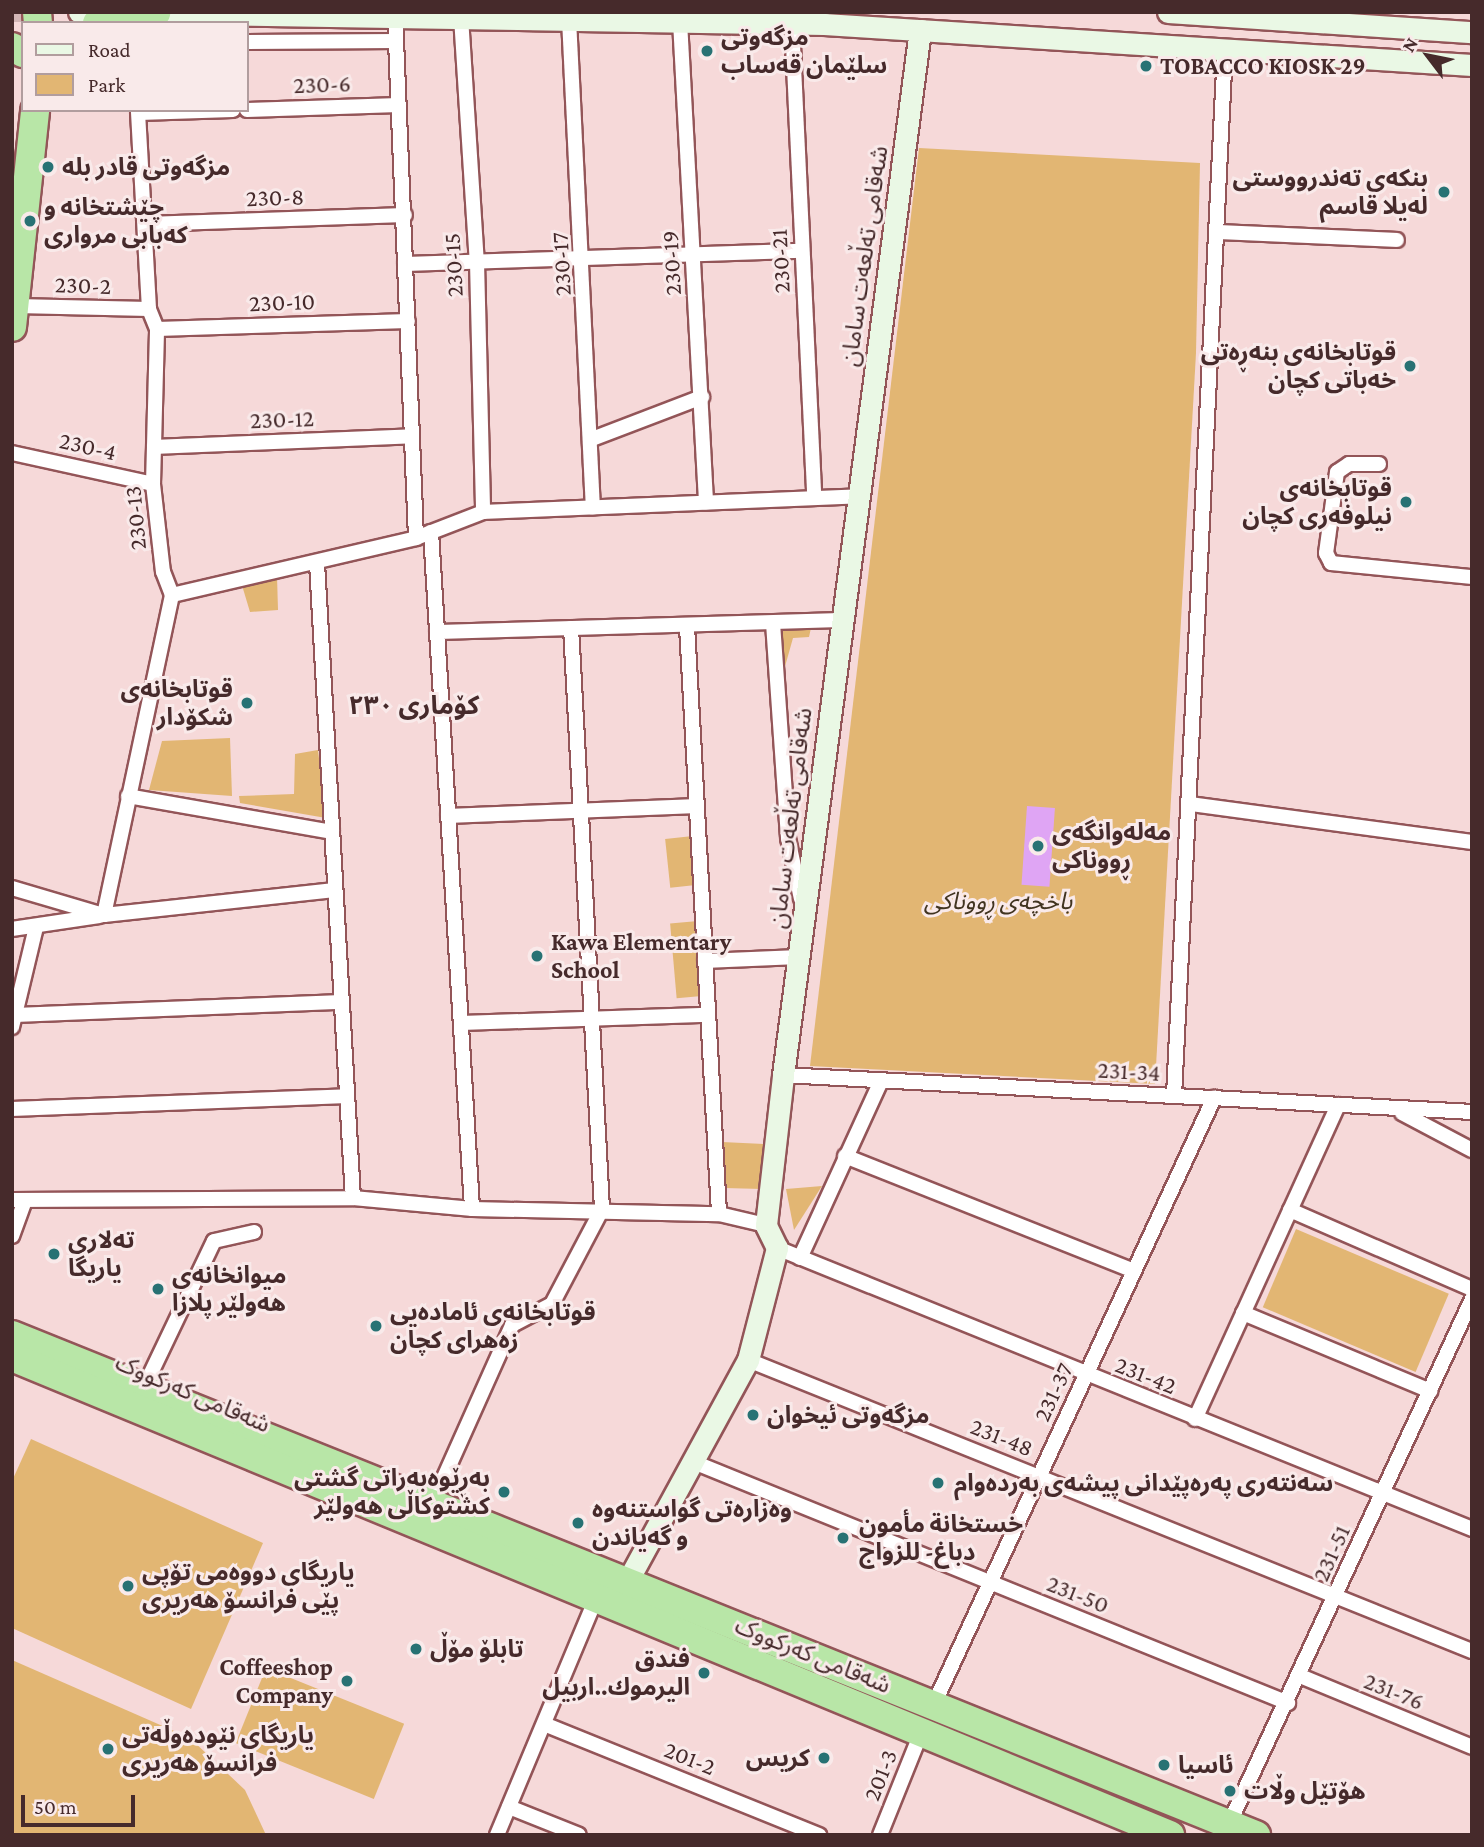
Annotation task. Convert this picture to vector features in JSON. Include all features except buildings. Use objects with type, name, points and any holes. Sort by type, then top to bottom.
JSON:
[{"type":"highway","points":[[109,21],[156,13]]},
{"type":"highway","points":[[12,70],[13,64]]},
{"type":"highway","points":[[14,316],[34,114]]},
{"type":"highway","name":"شەقامی کەرکووک","points":[[12,1317],[262,1421],[370,1477]]},
{"type":"highway","name":"شەقامی کەرکووک","points":[[12,1335],[628,1580],[1256,1835]]},
{"type":"highway","name":"شەقامی کەرکووک","points":[[12,1357],[355,1502],[1170,1835]]},
{"type":"highway","name":"شەقامی کەرکووک","points":[[12,1376],[249,1472],[355,1502]]},
{"type":"main road","points":[[79,12],[395,15],[792,24],[825,18],[920,30],[1472,65]]},
{"type":"main road","points":[[1168,12],[1218,13],[1472,32]]},
{"type":"main road","name":"شەقامی تەڵعەت سامان","points":[[766,1224],[804,910],[920,30]]},
{"type":"main road","points":[[1421,63],[1423,30]]},
{"type":"main road","points":[[628,1580],[696,1463],[748,1360],[777,1248],[766,1224]]},
{"type":"street","points":[[395,15],[416,538]]},
{"type":"street","name":"230-15","points":[[461,17],[477,262],[483,512]]},
{"type":"street","name":"230-17","points":[[569,19],[592,439],[593,507]]},
{"type":"street","name":"230-19","points":[[680,21],[706,502]]},
{"type":"street","name":"230-21","points":[[792,24],[814,497]]},
{"type":"street","points":[[248,42],[396,41]]},
{"type":"street","points":[[1174,1096],[1220,232],[1225,48]]},
{"type":"street","name":"230-6","points":[[248,110],[399,105]]},
{"type":"street","name":"230-13","points":[[104,915],[172,595],[163,572],[153,484],[157,329],[149,309],[139,112]]},
{"type":"street","name":"230-8","points":[[146,224],[405,215]]},
{"type":"street","points":[[1220,232],[1397,240]]},
{"type":"street","points":[[405,264],[802,251]]},
{"type":"street","name":"230-2","points":[[14,316],[149,309]]},
{"type":"street","name":"230-10","points":[[157,329],[408,321]]},
{"type":"street","points":[[592,439],[702,397]]},
{"type":"street","name":"230-12","points":[[154,447],[412,436]]},
{"type":"street","name":"230-4","points":[[12,453],[153,484]]},
{"type":"street","points":[[1379,464],[1349,464],[1337,472],[1326,553],[1331,563],[1472,577]]},
{"type":"street","points":[[172,595],[416,538],[483,512],[859,496]]},
{"type":"street","points":[[431,532],[472,1209]]},
{"type":"street","points":[[317,563],[353,1198]]},
{"type":"street","points":[[438,632],[842,620]]},
{"type":"street","points":[[773,623],[788,838],[804,910]]},
{"type":"street","points":[[687,626],[719,1214]]},
{"type":"street","points":[[433,1502],[512,1325],[552,1304],[602,1209],[589,1019],[571,628]]},
{"type":"street","points":[[128,796],[332,832]]},
{"type":"street","points":[[1191,804],[1472,842]]},
{"type":"street","points":[[448,816],[697,806]]},
{"type":"street","points":[[12,888],[104,915]]},
{"type":"street","points":[[12,929],[104,915],[335,890]]},
{"type":"street","points":[[36,927],[14,1021],[342,1002]]},
{"type":"street","points":[[705,961],[799,957]]},
{"type":"street","points":[[461,1023],[708,1015]]},
{"type":"street","name":"231-34","points":[[783,1075],[1338,1105],[1397,1111],[1472,1112]]},
{"type":"street","points":[[800,1258],[881,1080]]},
{"type":"street","points":[[12,1109],[347,1096]]},
{"type":"street","name":"231-37","points":[[934,1704],[1214,1098]]},
{"type":"street","points":[[1195,1419],[1338,1105]]},
{"type":"street","points":[[1397,1111],[1472,1150]]},
{"type":"street","points":[[845,1156],[1134,1271]]},
{"type":"street","points":[[12,1236],[19,1200],[353,1198],[472,1209],[602,1209],[719,1214],[766,1224]]},
{"type":"street","points":[[1290,1210],[1472,1289]]},
{"type":"street","points":[[150,1375],[214,1241],[254,1232]]},
{"type":"street","name":"231-42","points":[[777,1248],[1086,1376],[1472,1529]]},
{"type":"street","name":"231-51","points":[[1229,1824],[1288,1703],[1472,1299]]},
{"type":"street","points":[[1243,1313],[1430,1391]]},
{"type":"street","name":"231-48","points":[[748,1360],[1472,1651]]},
{"type":"street","name":"231-50","points":[[696,1463],[1288,1703]]},
{"type":"street","points":[[497,1835],[595,1601]]},
{"type":"street","name":"231-76","points":[[1300,1676],[1472,1747]]},
{"type":"street","name":"201-2","points":[[544,1724],[819,1835]]},
{"type":"street","name":"201-3","points":[[880,1835],[921,1734]]},
{"type":"street","points":[[509,1807],[571,1833]]},
{"type":"green space","name":"باخچەی ڕووناکی","points":[[919,148],[1200,163],[1196,353],[1155,1084],[810,1066]]},
{"type":"green space","points":[[277,576],[278,610],[250,612],[241,582]]},
{"type":"green space","points":[[811,628],[809,637],[793,638],[784,670],[781,631]]},
{"type":"green space","points":[[230,738],[232,796],[149,790],[162,741]]},
{"type":"green space","points":[[318,750],[326,818],[240,803],[239,796],[294,794],[295,754]]},
{"type":"green space","points":[[693,836],[698,885],[670,888],[665,839]]},
{"type":"green space","points":[[698,921],[705,996],[677,998],[670,923]]},
{"type":"green space","points":[[722,1142],[766,1144],[762,1189],[724,1188]]},
{"type":"green space","points":[[822,1186],[794,1230],[786,1189]]},
{"type":"green space","points":[[1296,1229],[1449,1294],[1416,1372],[1263,1307]]},
{"type":"green space","name":"یاریگای دووەمی تۆپی پێی فرانسۆ هەریری","points":[[31,1439],[263,1543],[191,1709],[12,1628],[12,1481]]},
{"type":"green space","name":"یاریگای نێودەوڵەتی فرانسۆ هەریری","points":[[12,1660],[190,1738],[245,1790],[266,1835],[12,1835]]},
{"type":"green space","points":[[266,1668],[404,1724],[374,1799],[236,1743]]},
{"type":"shaded area","name":"مەلەوانگەی ڕووناکی","points":[[1027,806],[1055,808],[1049,887],[1021,885]]},
{"type":"tunnel","points":[[13,64],[15,12]]},
{"type":"place","name":"مزگەوتی سلێمان قەساب","points":[[707,51]]},
{"type":"place","name":"TOBACCO KIOSK 29","points":[[1146,66]]},
{"type":"place","name":"مزگەوتی قادر بلە","points":[[48,167]]},
{"type":"place","name":"بنکەی تەندرووستی لەیلا قاسم","points":[[1444,192]]},
{"type":"place","name":"چێشتخانە و کەبابی مرواری","points":[[30,221]]},
{"type":"place","name":"قوتابخانەی بنەڕەتی خەباتی کچان","points":[[1410,366]]},
{"type":"place","name":"قوتابخانەی نیلوفەری کچان","points":[[1406,502]]},
{"type":"place","name":"قوتابخانەی شكۆدار","points":[[247,703]]},
{"type":"place","name":"مەلەوانگەی ڕووناکی","points":[[1038,846]]},
{"type":"place","name":"Kawa Elementary School","points":[[537,956]]},
{"type":"place","name":"تەلاری یاریگا","points":[[54,1254]]},
{"type":"place","name":"میوانخانەی هەولێر پلازا","points":[[158,1289]]},
{"type":"place","name":"قوتابخانەی ئامادەیی زەهرای کچان","points":[[376,1326]]},
{"type":"place","name":"مزگەوتی ئیخوان","points":[[753,1415]]},
{"type":"place","name":"سەنتەری پەرەپێدانی پیشەی بەردەوام","points":[[938,1483]]},
{"type":"place","name":"بەڕێوەبەراتی گشتی کشتوکاڵی هەولێر","points":[[504,1492]]},
{"type":"place","name":"وەزارەتی گواستنەوە و گەیاندن","points":[[578,1523]]},
{"type":"place","name":"خستخانة مأمون دباغ- للزواج","points":[[843,1538]]},
{"type":"place","name":"یاریگای دووەمی تۆپی پێی فرانسۆ هەریری","points":[[128,1586]]},
{"type":"place","name":"تابلۆ مۆڵ","points":[[416,1649]]},
{"type":"place","name":"فندق اليرموك..اربيل","points":[[704,1673]]},
{"type":"place","name":"Coffeeshop Company","points":[[347,1681]]},
{"type":"place","name":"یاریگای نێودەوڵەتی فرانسۆ هەریری","points":[[108,1749]]},
{"type":"place","name":"كريس","points":[[824,1758]]},
{"type":"place","name":"ئاسیا","points":[[1164,1765]]},
{"type":"place","name":"هۆتێل وڵات","points":[[1230,1791]]},
{"type":"district","name":"کۆماری ٢٣٠","points":[[414,706]]}]
